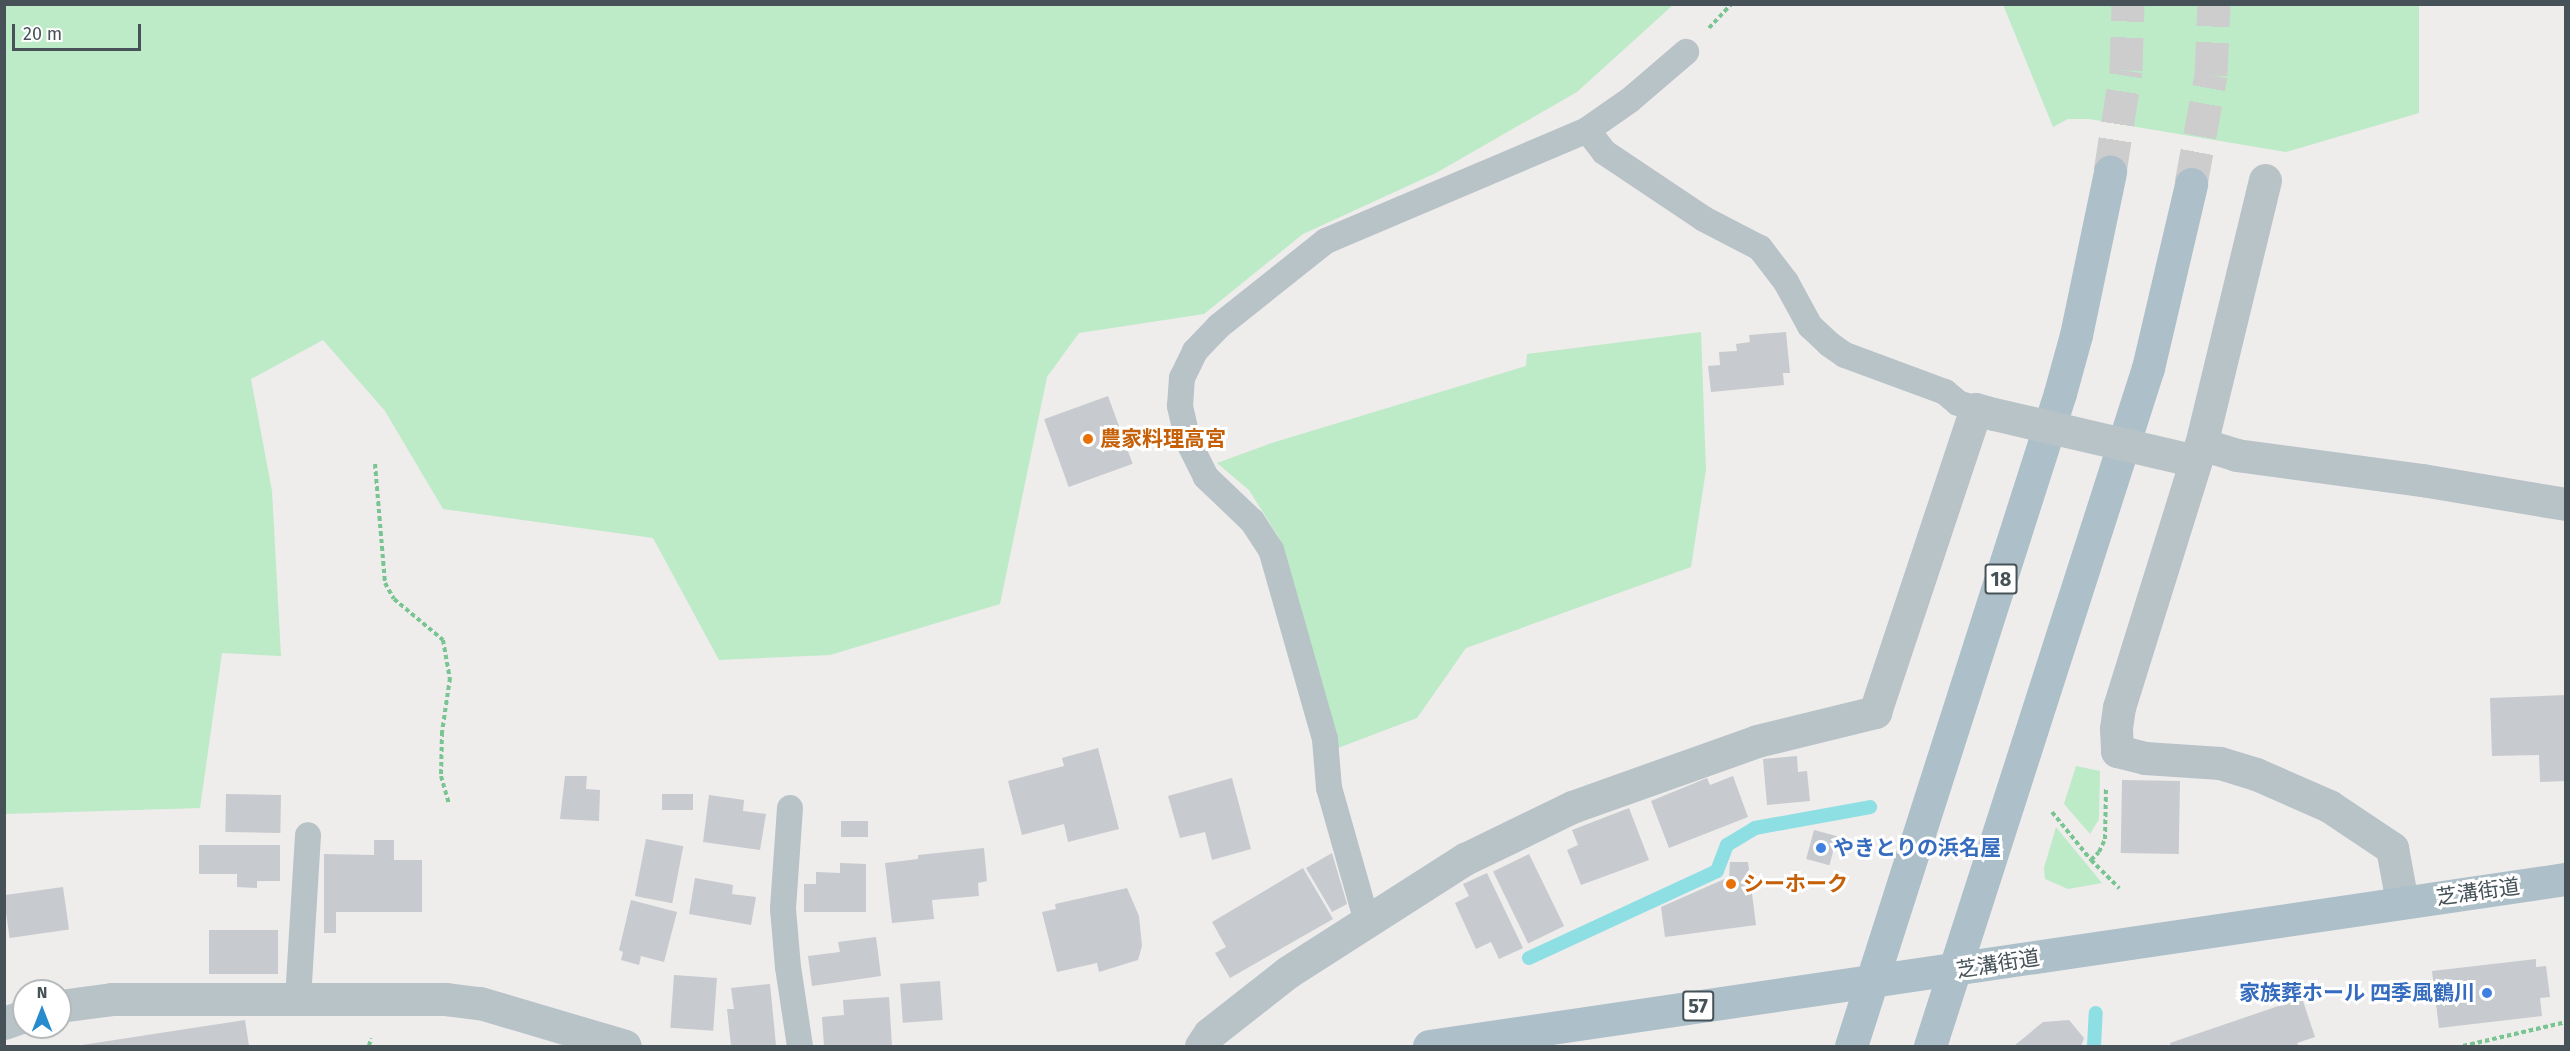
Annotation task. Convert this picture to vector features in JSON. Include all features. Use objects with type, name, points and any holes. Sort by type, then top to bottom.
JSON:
[{"type":"main road","name":"18","points":[[1851,1047],[2060,393],[2076,335],[2110,172]]},
{"type":"main road","points":[[1930,1047],[2148,368],[2191,184]]},
{"type":"main road","name":"芝溝街道","points":[[1429,1047],[2565,879]]},
{"type":"street","points":[[2265,180],[2193,455],[2119,707],[2116,729],[2117,751],[2145,758],[2220,763],[2256,774],[2329,807],[2392,848],[2402,902]]},
{"type":"street","points":[[1201,1047],[1209,1034],[1288,972],[1464,859],[1572,807],[1757,741],[1875,712],[1985,411],[2193,455],[2236,455],[2421,480],[2565,504]]},
{"type":"street","points":[[72,1004],[112,999],[445,999],[480,1003],[625,1047]]},
{"type":"lane","points":[[1367,922],[1329,788],[1325,739],[1271,550],[1252,521],[1206,477],[1188,441],[1180,406],[1182,378],[1195,351],[1219,326],[1326,241],[1587,130],[1630,100],[1686,52]]},
{"type":"lane","points":[[1587,130],[1604,152],[1704,219],[1760,248],[1786,282],[1810,327],[1829,344],[1845,355],[1945,392],[1958,404],[1985,411]]},
{"type":"lane","points":[[790,808],[783,909],[800,1047]]},
{"type":"lane","points":[[298,999],[308,835]]},
{"type":"path","points":[[375,464],[385,583],[394,598],[443,640],[450,678],[442,732],[441,776],[449,804]]},
{"type":"path","points":[[2091,860],[2099,852],[2105,839],[2107,768],[2117,751]]},
{"type":"path","points":[[2052,812],[2091,860],[2119,888]]},
{"type":"path","points":[[2463,1047],[2565,1022]]},
{"type":"green space","points":[[2005,4],[2419,5],[2419,113],[2286,152],[2089,119],[2068,119],[2053,127],[2004,7]]},
{"type":"green space","points":[[4,5],[1673,5],[1577,92],[1436,173],[1303,234],[1204,314],[1079,333],[1047,377],[1000,604],[830,655],[719,660],[653,538],[443,509],[385,411],[323,340],[251,379],[272,491],[281,656],[222,653],[200,808],[5,814]]},
{"type":"green space","points":[[1701,332],[1706,470],[1691,567],[1466,648],[1417,718],[1338,748],[1279,538],[1249,490],[1217,463],[1275,442],[1526,366],[1527,354]]},
{"type":"green space","points":[[2076,766],[2100,771],[2099,819],[2090,834],[2064,804]]},
{"type":"green space","points":[[2056,827],[2102,883],[2068,889],[2045,879],[2044,868]]},
{"type":"building","points":[[1786,332],[1790,373],[1783,373],[1784,385],[1711,392],[1708,366],[1720,365],[1719,352],[1737,351],[1736,344],[1750,342],[1749,335]]},
{"type":"building","points":[[1108,396],[1133,464],[1069,487],[1044,419]]},
{"type":"building","points":[[2566,695],[2566,781],[2540,782],[2539,755],[2492,756],[2490,698]]},
{"type":"building","points":[[1098,748],[1119,829],[1068,842],[1064,824],[1022,835],[1008,781],[1064,766],[1062,758]]},
{"type":"building","points":[[1797,756],[1798,772],[1807,771],[1810,801],[1767,805],[1763,759]]},
{"type":"building","points":[[565,776],[587,776],[586,789],[600,790],[599,821],[560,819]]},
{"type":"building","points":[[1733,776],[1748,817],[1669,848],[1651,801],[1707,778],[1710,785]]},
{"type":"building","points":[[1232,778],[1251,849],[1212,860],[1205,832],[1180,838],[1168,796]]},
{"type":"building","points":[[2122,780],[2180,781],[2179,854],[2121,853]]},
{"type":"building","points":[[226,794],[281,795],[280,833],[225,832]]},
{"type":"building","points":[[662,794],[693,794],[693,810],[662,810]]},
{"type":"building","points":[[709,795],[744,800],[743,811],[766,814],[760,850],[703,842]]},
{"type":"building","points":[[1629,808],[1649,860],[1581,885],[1567,850],[1578,845],[1572,830]]},
{"type":"building","points":[[841,821],[868,821],[868,837],[841,837]]},
{"type":"building","points":[[1814,830],[1837,836],[1829,865],[1806,859]]},
{"type":"building","points":[[646,839],[683,846],[672,903],[635,896]]},
{"type":"building","points":[[374,840],[394,840],[394,860],[422,860],[422,912],[336,912],[336,933],[324,933],[324,854],[374,855]]},
{"type":"building","points":[[199,845],[280,845],[280,881],[257,881],[257,888],[237,887],[237,874],[199,874]]},
{"type":"building","points":[[984,848],[987,881],[978,883],[979,896],[932,900],[934,919],[892,923],[885,863],[918,859],[918,855]]},
{"type":"building","points":[[1332,853],[1347,904],[1332,912],[1306,868]]},
{"type":"building","points":[[1529,854],[1564,926],[1528,943],[1493,872]]},
{"type":"building","points":[[1730,862],[1748,862],[1756,925],[1665,937],[1661,907],[1729,877]]},
{"type":"building","points":[[840,863],[866,864],[866,912],[804,912],[804,884],[816,884],[816,872],[840,873]]},
{"type":"building","points":[[1303,868],[1333,919],[1230,978],[1215,953],[1226,947],[1212,922]]},
{"type":"building","points":[[1487,873],[1523,948],[1499,959],[1491,942],[1476,949],[1455,903],[1469,896],[1463,884]]},
{"type":"building","points":[[695,878],[733,885],[732,894],[756,897],[751,925],[689,914]]},
{"type":"building","points":[[63,887],[69,930],[10,938],[4,895]]},
{"type":"building","points":[[1127,888],[1139,916],[1142,946],[1138,960],[1099,972],[1097,963],[1057,972],[1042,912],[1056,909],[1055,904]]},
{"type":"building","points":[[631,900],[677,912],[664,962],[641,956],[639,965],[621,960],[623,952],[619,950]]},
{"type":"building","points":[[209,930],[278,930],[278,974],[209,974]]},
{"type":"building","points":[[876,937],[881,976],[812,986],[808,956],[840,952],[838,942]]},
{"type":"building","points":[[2536,959],[2536,967],[2546,966],[2550,997],[2540,998],[2542,1016],[2439,1028],[2432,971]]},
{"type":"building","points":[[674,975],[717,978],[713,1031],[670,1028]]},
{"type":"building","points":[[940,981],[943,1020],[903,1023],[900,984]]},
{"type":"building","points":[[770,984],[776,1045],[731,1046],[727,1009],[734,1009],[731,988]]},
{"type":"building","points":[[889,997],[892,1046],[824,1046],[822,1017],[844,1015],[843,1000]]},
{"type":"building","points":[[2302,998],[2315,1037],[2297,1043],[2299,1046],[2171,1046],[2170,1043]]},
{"type":"building","points":[[245,1020],[249,1046],[82,1046],[82,1045]]},
{"type":"building","points":[[2069,1020],[2084,1038],[2081,1046],[2014,1046],[2043,1022]]},
{"type":"waterway","points":[[1529,958],[1717,871],[1727,845],[1755,828],[1870,807]]},
{"type":"waterway","points":[[2094,1046],[2096,1013]]},
{"type":"tunnel","points":[[2110,172],[2126,70],[2128,4]]},
{"type":"tunnel","points":[[2191,184],[2211,75],[2214,4]]},
{"type":"place","name":"農家料理高宮","points":[[1088,439]]},
{"type":"place","name":"やきとりの浜名屋","points":[[1821,848]]},
{"type":"place","name":"シーホーク","points":[[1731,884]]},
{"type":"place","name":"家族葬ホール 四季風鶴川","points":[[2487,993]]}]
